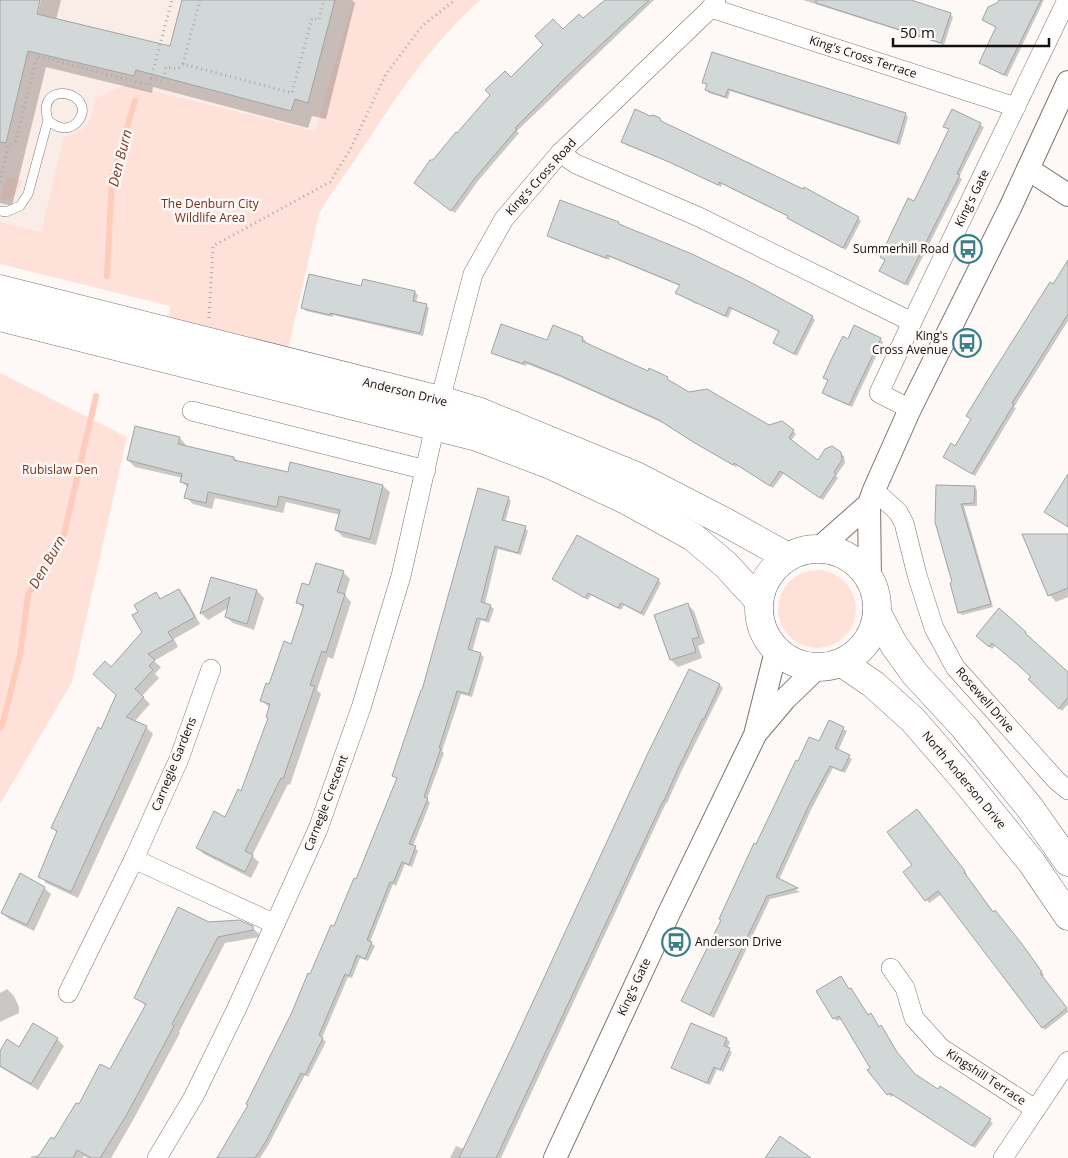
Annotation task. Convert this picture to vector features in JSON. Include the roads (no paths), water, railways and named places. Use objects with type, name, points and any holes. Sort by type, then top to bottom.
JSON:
[{"type":"main road","name":"Anderson Drive","points":[[0,289],[204,341],[438,413],[477,437],[553,466],[626,500],[693,537],[726,566],[759,601]]},
{"type":"main road","name":"Anderson Drive","points":[[0,317],[438,413],[480,412],[636,476],[788,557]]},
{"type":"main road","points":[[829,550],[849,557],[870,579],[875,590],[877,613],[875,626],[862,648],[853,656],[830,665],[802,666],[788,660],[776,651],[764,634],[759,613],[759,601],[764,583],[774,568],[788,557],[804,551],[829,550]]},
{"type":"main road","points":[[877,613],[894,645],[915,674],[963,726],[1030,808],[1068,862]]},
{"type":"main road","name":"North Anderson Drive","points":[[830,665],[878,688],[913,720],[1032,863],[1068,916]]},
{"type":"street","name":"King's Gate","points":[[910,409],[880,393],[912,322],[1067,0]]},
{"type":"street","name":"King's Cross Terrace","points":[[714,4],[1016,106]]},
{"type":"street","name":"King's Cross Road","points":[[438,413],[472,274],[504,219],[560,153],[714,4]]},
{"type":"street","points":[[818,549],[871,497],[910,409],[1028,169],[1068,82]]},
{"type":"street","points":[[560,153],[576,164],[699,217],[912,322]]},
{"type":"street","points":[[1028,169],[1068,195]]},
{"type":"street","points":[[192,411],[426,470]]},
{"type":"street","name":"Carnegie Crescent","points":[[157,1158],[194,1096],[236,1010],[318,829],[361,708],[401,576],[438,413]]},
{"type":"street","points":[[870,579],[871,497]]},
{"type":"street","name":"Rosewell Drive","points":[[871,497],[898,512],[904,523],[934,628],[955,667],[1025,746],[1068,790]]},
{"type":"street","name":"King's Gate","points":[[555,1158],[668,913],[754,735],[776,651]]},
{"type":"street","name":"King's Gate","points":[[754,735],[785,699],[830,665]]},
{"type":"street","name":"Carnegie Gardens","points":[[68,993],[134,858],[179,759],[211,669]]},
{"type":"street","points":[[134,858],[275,924]]},
{"type":"street","name":"Kingshill Terrace","points":[[891,968],[905,988],[914,1018],[942,1048],[1035,1109]]},
{"type":"street","points":[[1003,1158],[1068,1061]]},
{"type":"lane","points":[[0,211],[6,212],[20,206],[28,194],[48,120],[46,111],[48,102],[54,95],[63,92],[72,94],[79,101],[82,110],[80,119],[73,126],[64,128],[55,126],[48,120]]},
{"type":"waterway","name":"Den Burn","points":[[107,276],[112,178],[135,101]]},
{"type":"waterway","name":"Den Burn","points":[[0,728],[20,655],[28,595],[64,534],[96,396]]},
{"type":"place","name":"Summerhill Road","points":[[968,249]]},
{"type":"place","name":"King's Cross Avenue","points":[[967,343]]},
{"type":"place","name":"Anderson Drive","points":[[676,942]]},
{"type":"park label","name":"The Denburn City Wildlife Area","points":[[210,211]]},
{"type":"park label","name":"Rubislaw Den","points":[[60,470]]}]
